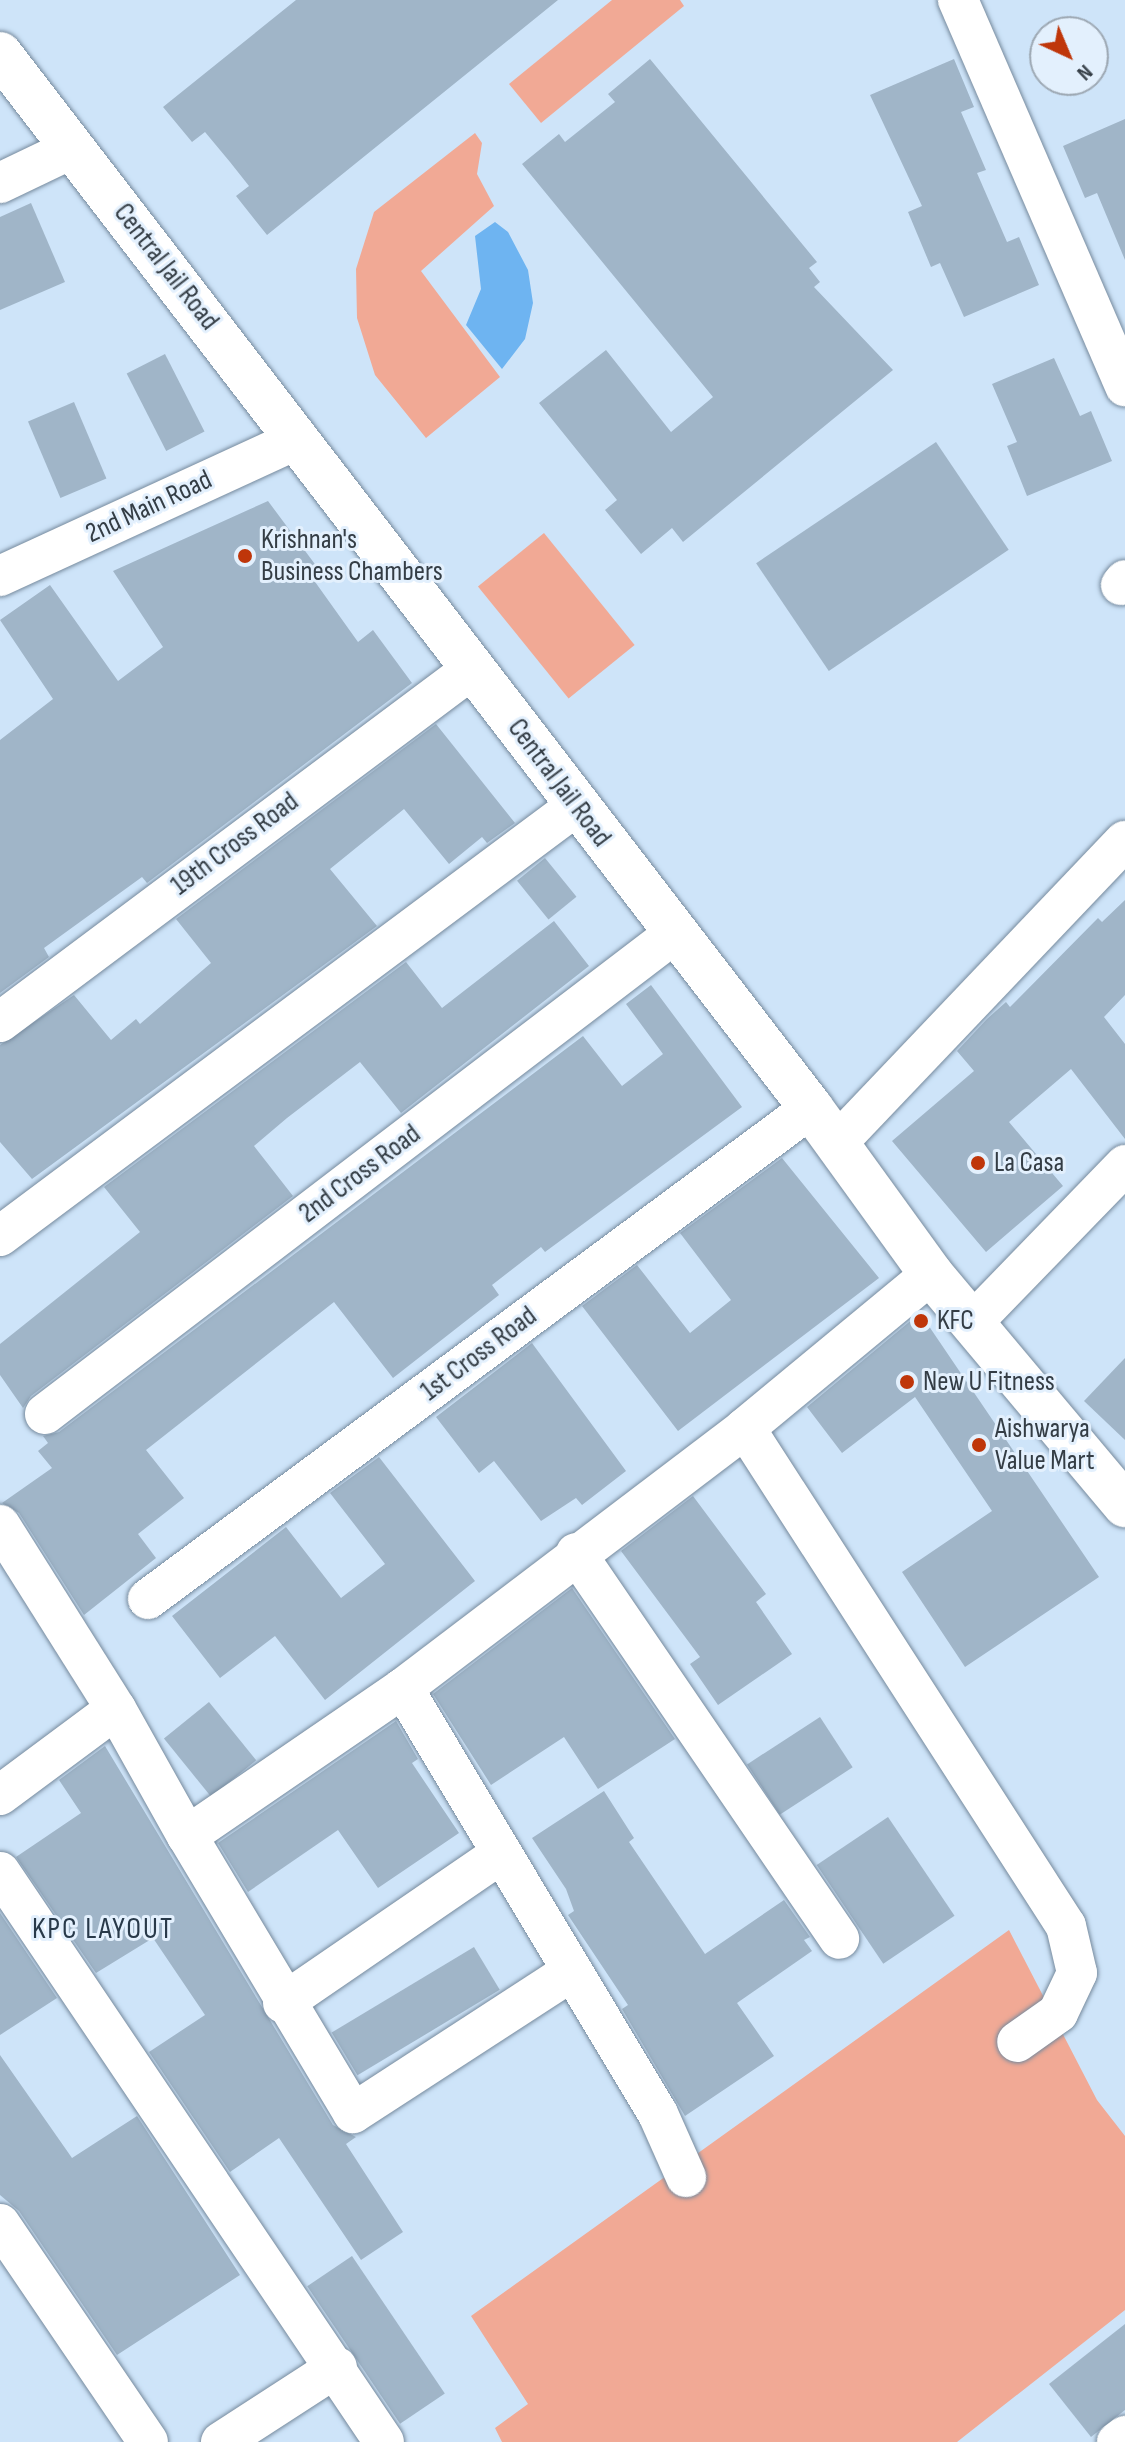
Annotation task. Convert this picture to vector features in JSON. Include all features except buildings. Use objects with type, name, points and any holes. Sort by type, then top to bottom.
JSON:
[{"type":"main road","name":"Central Jail Road","points":[[0,54],[811,1108],[931,1274],[1125,1505]]},
{"type":"street","points":[[958,0],[1125,386]]},
{"type":"street","points":[[0,183],[73,148]]},
{"type":"street","name":"2nd Main Road","points":[[0,576],[298,439]]},
{"type":"street","name":"19th Cross Road","points":[[0,1022],[472,669]]},
{"type":"street","points":[[0,1236],[576,806]]},
{"type":"street","points":[[837,1143],[1125,841]]},
{"type":"street","name":"2nd Cross Road","points":[[45,1414],[675,933]]},
{"type":"street","name":"1st Cross Road","points":[[148,1599],[811,1108]]},
{"type":"street","points":[[972,1323],[1125,1165]]},
{"type":"street","points":[[187,1836],[403,1688],[576,1553],[745,1428],[931,1274]]},
{"type":"street","points":[[745,1428],[1066,1926],[1077,1973],[1058,2013],[1017,2042]]},
{"type":"street","points":[[0,1525],[116,1709],[283,2003],[353,2113],[572,1971]]},
{"type":"street","points":[[576,1553],[839,1939]]},
{"type":"street","points":[[403,1688],[658,2114],[686,2177]]},
{"type":"street","points":[[0,1795],[116,1709]]},
{"type":"street","points":[[283,2003],[502,1853]]},
{"type":"street","points":[[0,1872],[337,2367],[384,2442]]},
{"type":"street","points":[[0,2224],[148,2442]]},
{"type":"street","points":[[221,2442],[337,2367]]},
{"type":"street","points":[[1117,2442],[1125,2436]]},
{"type":"shaded area","points":[[612,0],[680,0],[684,6],[541,123],[509,84]]},
{"type":"shaded area","points":[[475,133],[482,143],[477,174],[494,206],[421,271],[500,377],[426,438],[375,375],[357,318],[356,269],[374,212]]},
{"type":"shaded area","points":[[544,533],[635,645],[569,698],[478,586]]},
{"type":"shaded area","points":[[1009,1930],[1097,2100],[1125,2136],[1125,2310],[957,2442],[502,2442],[495,2428],[528,2404],[471,2316]]},
{"type":"water","points":[[495,222],[508,232],[528,270],[533,303],[525,339],[502,369],[466,325],[481,289],[475,236]]},
{"type":"place","name":"Krishnan's Business Chambers","points":[[245,556]]},
{"type":"place","name":"La Casa","points":[[978,1163]]},
{"type":"place","name":"KFC","points":[[921,1321]]},
{"type":"place","name":"New U Fitness","points":[[907,1382]]},
{"type":"place","name":"Aishwarya Value Mart","points":[[979,1445]]},
{"type":"district","name":"KPC LAYOUT","points":[[103,1929]]}]
